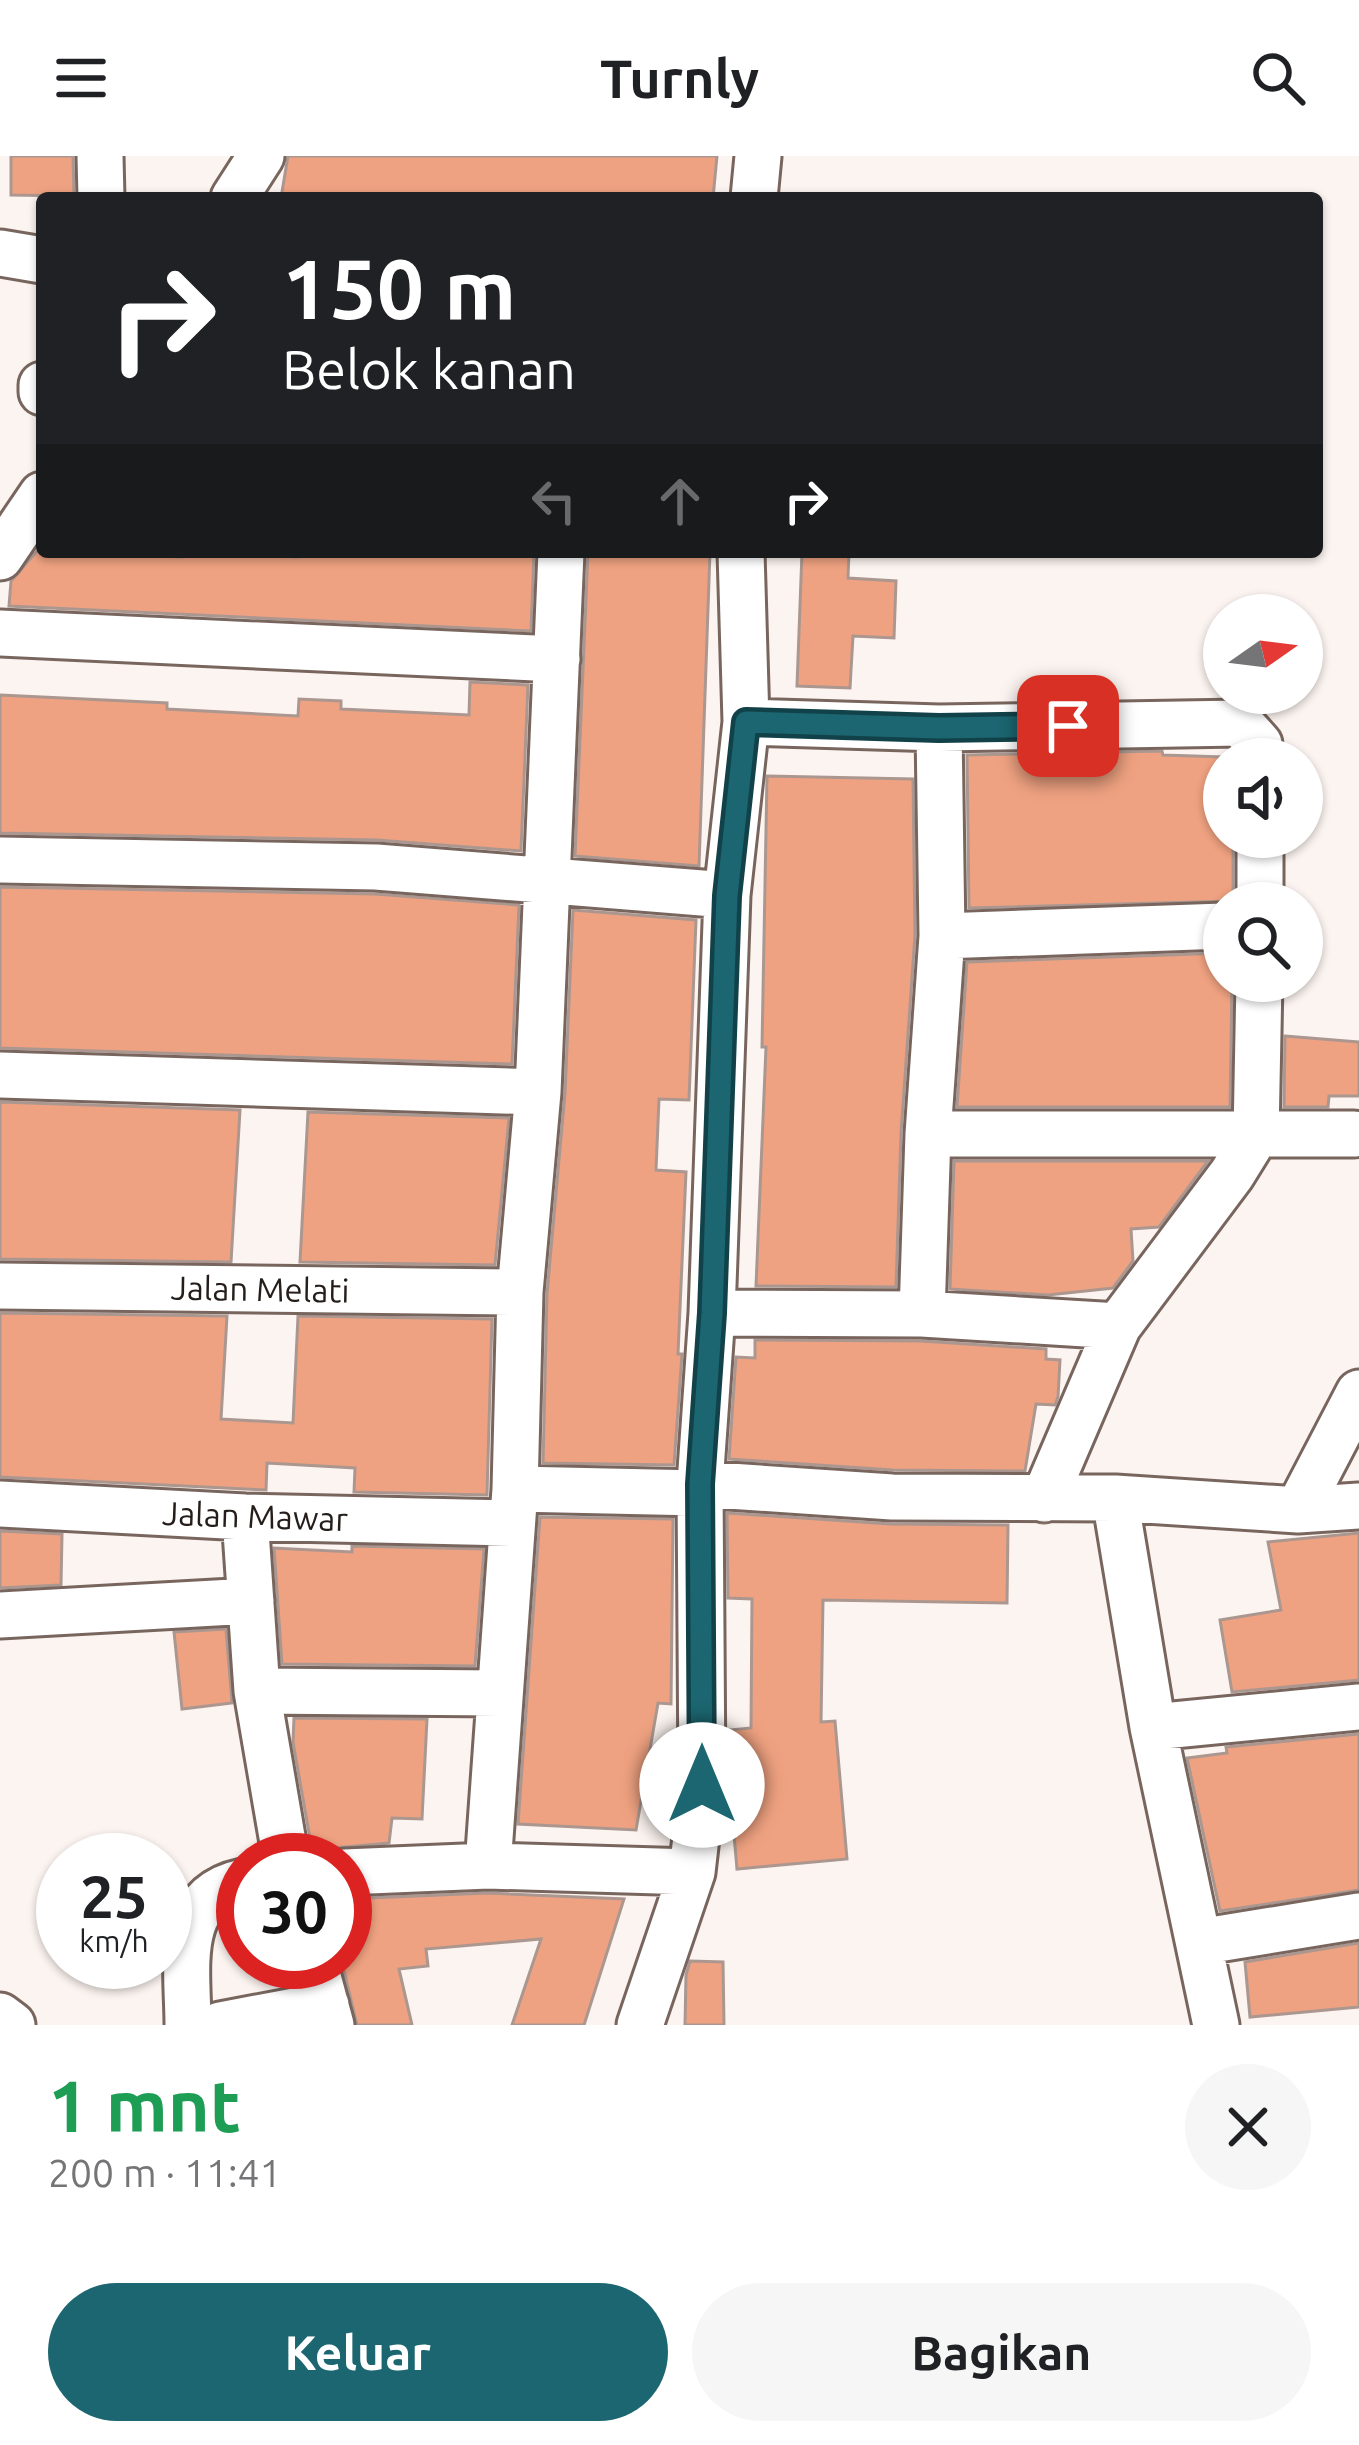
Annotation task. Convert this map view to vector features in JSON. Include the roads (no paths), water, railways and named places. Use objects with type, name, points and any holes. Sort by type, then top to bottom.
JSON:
[{"type":"street","points":[[100,156],[100,192]]},
{"type":"street","points":[[238,192],[261,156]]},
{"type":"street","points":[[755,192],[758,156]]},
{"type":"street","points":[[0,253],[36,259]]},
{"type":"street","points":[[0,557],[36,504]]},
{"type":"street","points":[[488,1866],[513,1506],[520,1292],[538,1093],[561,558]]},
{"type":"street","points":[[640,2025],[692,1872],[702,1785],[700,1488],[712,1313],[727,896],[746,722],[741,558]]},
{"type":"street","points":[[0,633],[557,659]]},
{"type":"street","points":[[746,722],[939,728],[1240,723],[1254,738]]},
{"type":"street","points":[[922,1314],[942,936],[939,728]]},
{"type":"street","points":[[0,860],[376,867],[727,896]]},
{"type":"street","points":[[942,936],[1203,927]]},
{"type":"street","points":[[1043,1499],[1118,1326],[1256,1136],[1259,1002]]},
{"type":"street","points":[[0,1075],[538,1093]]},
{"type":"street","points":[[928,1134],[1354,1134]]},
{"type":"street","name":"Jalan Melati","points":[[0,1286],[520,1292]]},
{"type":"street","points":[[712,1313],[922,1314],[1118,1326]]},
{"type":"street","points":[[1298,1510],[1359,1393]]},
{"type":"street","name":"Jalan Mawar","points":[[0,1504],[245,1517],[513,1506],[700,1488],[892,1497],[1115,1498],[1298,1510],[1359,1506]]},
{"type":"street","points":[[1115,1498],[1153,1727],[1216,2025]]},
{"type":"street","points":[[245,1517],[257,1691],[281,1833]]},
{"type":"street","points":[[0,1616],[251,1601]]},
{"type":"street","points":[[257,1691],[499,1693]]},
{"type":"street","points":[[1153,1727],[1359,1707]]},
{"type":"street","points":[[372,1871],[488,1866],[692,1872]]},
{"type":"street","points":[[188,2025],[189,1943],[197,1908],[216,1891]]},
{"type":"street","points":[[1199,1942],[1359,1916]]},
{"type":"street","points":[[0,2015],[12,2025]]},
{"type":"street","points":[[220,2025],[329,2015]]}]
